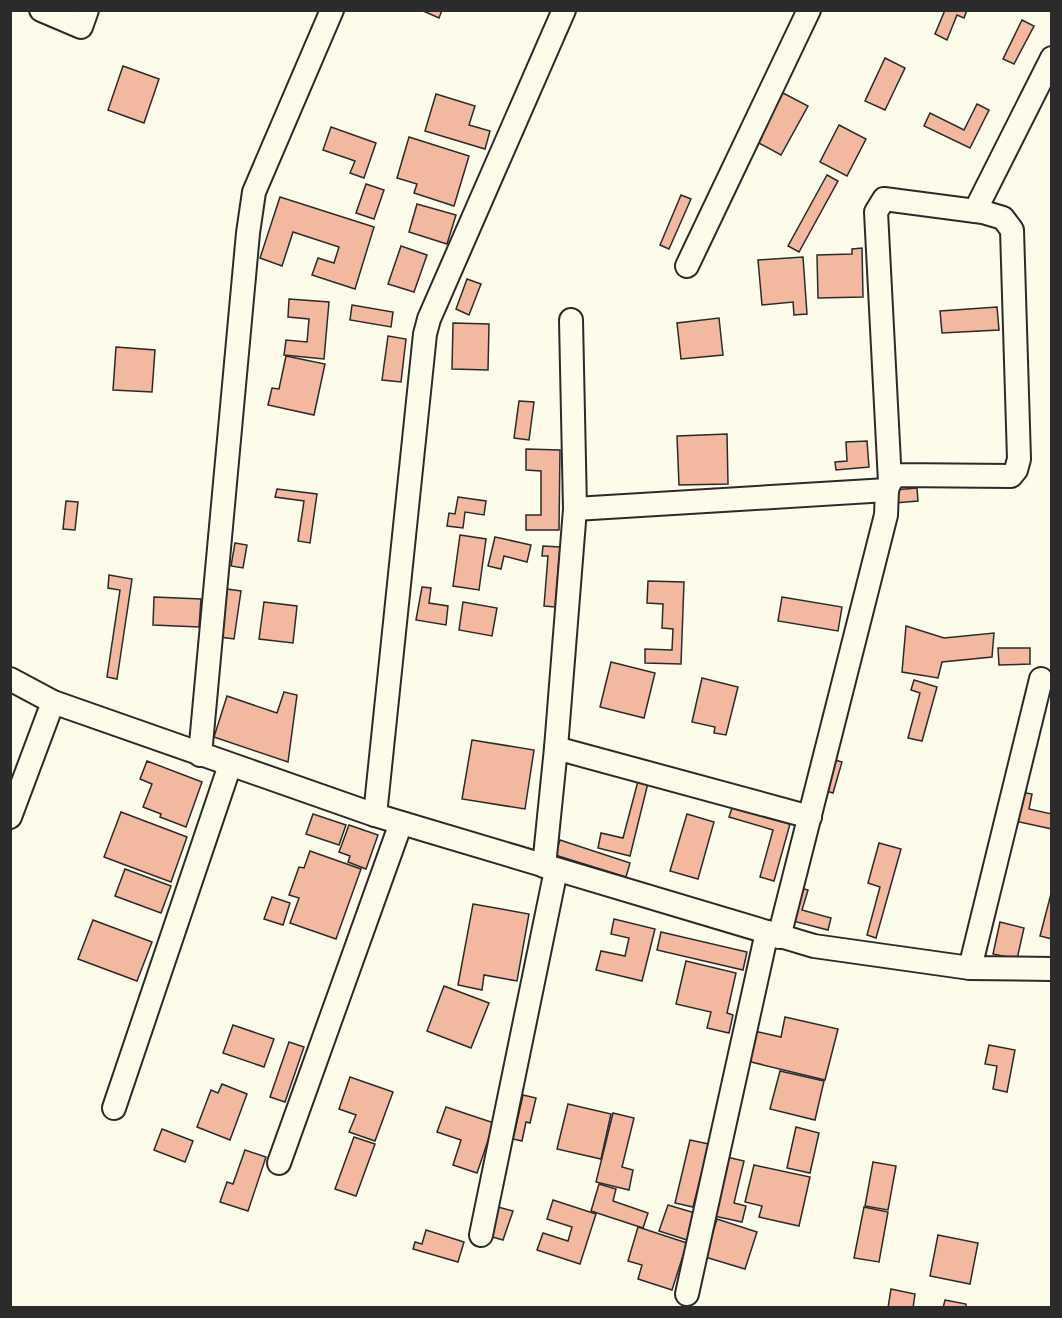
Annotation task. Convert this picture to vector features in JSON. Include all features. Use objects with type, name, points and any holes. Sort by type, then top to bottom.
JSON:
[{"type":"street","points":[[41,10],[81,27],[87,10]]},
{"type":"street","points":[[200,754],[248,233],[254,192],[332,10]]},
{"type":"street","points":[[375,815],[425,334],[429,319],[564,10]]},
{"type":"street","points":[[687,266],[809,10]]},
{"type":"street","points":[[975,211],[1052,58]]},
{"type":"street","points":[[575,509],[888,486],[896,475],[1011,476],[1016,470],[1019,459],[1012,230],[1003,218],[975,211],[884,199],[876,212],[888,486],[886,515],[810,817],[773,935],[687,1294]]},
{"type":"street","points":[[481,1235],[550,868],[556,748],[575,509],[571,321]]},
{"type":"street","points":[[10,679],[53,702],[375,815],[773,935],[814,946],[970,968],[1052,969]]},
{"type":"street","points":[[970,968],[1041,679]]},
{"type":"street","points":[[10,817],[53,702]]},
{"type":"street","points":[[556,748],[810,817]]},
{"type":"street","points":[[114,1108],[230,765]]},
{"type":"street","points":[[279,1163],[401,823]]},
{"type":"building","points":[[421,10],[442,10],[439,18]]},
{"type":"building","points":[[945,10],[967,10],[964,18],[957,15],[947,40],[935,34]]},
{"type":"building","points":[[1022,20],[1034,26],[1014,64],[1003,59]]},
{"type":"building","points":[[885,58],[905,68],[885,110],[865,101]]},
{"type":"building","points":[[123,66],[159,79],[144,123],[108,110]]},
{"type":"building","points":[[783,93],[808,106],[781,155],[757,142]]},
{"type":"building","points":[[436,94],[475,106],[469,125],[490,131],[485,149],[425,131]]},
{"type":"building","points":[[977,104],[989,110],[970,148],[924,126],[930,113],[964,130]]},
{"type":"building","points":[[839,125],[866,139],[847,176],[820,162]]},
{"type":"building","points":[[331,127],[376,143],[364,178],[350,173],[355,161],[323,150]]},
{"type":"building","points":[[409,137],[469,156],[454,206],[414,193],[417,184],[397,178]]},
{"type":"building","points":[[827,175],[838,181],[799,252],[788,246]]},
{"type":"building","points":[[366,184],[384,190],[374,219],[356,213]]},
{"type":"building","points":[[681,195],[691,199],[669,249],[660,245]]},
{"type":"building","points":[[280,197],[374,227],[355,289],[312,275],[318,258],[334,263],[339,247],[293,232],[282,266],[260,258]]},
{"type":"building","points":[[417,204],[456,215],[447,244],[409,232]]},
{"type":"building","points":[[401,246],[427,255],[414,292],[388,284]]},
{"type":"building","points":[[862,248],[863,297],[818,298],[817,255],[852,254],[852,249]]},
{"type":"building","points":[[803,257],[807,314],[794,315],[793,302],[762,305],[758,260]]},
{"type":"building","points":[[467,279],[481,284],[469,315],[456,309]]},
{"type":"building","points":[[289,299],[329,302],[324,359],[284,355],[286,340],[307,342],[309,319],[288,317]]},
{"type":"building","points":[[352,305],[393,312],[391,327],[350,320]]},
{"type":"building","points":[[997,307],[999,330],[942,333],[940,311]]},
{"type":"building","points":[[719,318],[723,355],[681,359],[677,323]]},
{"type":"building","points":[[453,323],[489,324],[488,370],[452,369]]},
{"type":"building","points":[[388,336],[406,339],[401,382],[382,380]]},
{"type":"building","points":[[116,347],[155,350],[152,392],[113,390]]},
{"type":"building","points":[[286,356],[325,364],[314,415],[268,405],[272,388],[279,389]]},
{"type":"building","points":[[519,401],[534,402],[529,440],[514,438]]},
{"type":"building","points":[[727,434],[728,484],[679,485],[677,436]]},
{"type":"building","points":[[867,441],[869,467],[836,470],[835,462],[847,461],[846,442]]},
{"type":"building","points":[[526,449],[560,450],[559,530],[526,530],[526,515],[541,515],[541,471],[526,470]]},
{"type":"building","points":[[917,488],[918,501],[895,503],[894,490]]},
{"type":"building","points":[[277,489],[317,494],[310,543],[298,541],[304,501],[275,497]]},
{"type":"building","points":[[458,497],[486,501],[484,515],[465,512],[463,528],[447,526],[449,513],[455,514]]},
{"type":"building","points":[[66,501],[78,502],[75,530],[63,529]]},
{"type":"building","points":[[460,535],[486,539],[479,590],[453,586]]},
{"type":"building","points":[[495,537],[531,545],[527,562],[504,556],[501,569],[488,566]]},
{"type":"building","points":[[235,543],[247,545],[243,568],[231,566]]},
{"type":"building","points":[[543,546],[560,547],[555,607],[544,606],[548,556],[542,556]]},
{"type":"building","points":[[109,575],[132,579],[117,679],[107,677],[120,590],[108,588]]},
{"type":"building","points":[[648,581],[684,582],[681,664],[645,663],[645,649],[672,650],[673,629],[662,628],[663,604],[647,603]]},
{"type":"building","points":[[422,587],[431,588],[429,603],[448,606],[446,625],[416,620]]},
{"type":"building","points":[[227,589],[241,591],[234,639],[220,637]]},
{"type":"building","points":[[154,597],[201,599],[199,627],[153,625]]},
{"type":"building","points":[[782,597],[842,607],[838,631],[778,621]]},
{"type":"building","points":[[264,602],[297,606],[293,643],[259,639]]},
{"type":"building","points":[[463,602],[497,608],[492,636],[459,630]]},
{"type":"building","points":[[906,626],[944,638],[994,633],[992,657],[942,662],[938,678],[902,672]]},
{"type":"building","points":[[998,648],[1030,648],[1030,664],[999,665]]},
{"type":"building","points":[[611,662],[655,673],[644,718],[600,707]]},
{"type":"building","points":[[702,678],[738,687],[726,735],[714,733],[715,727],[692,722]]},
{"type":"building","points":[[914,680],[937,687],[922,741],[908,738],[920,693],[911,690]]},
{"type":"building","points":[[284,692],[297,695],[288,762],[214,737],[227,696],[277,713]]},
{"type":"building","points":[[472,740],[534,750],[525,809],[462,799]]},
{"type":"building","points":[[832,759],[842,762],[833,793],[823,790]]},
{"type":"building","points":[[147,761],[202,782],[186,827],[160,817],[161,814],[143,807],[152,784],[140,779]]},
{"type":"building","points":[[638,781],[648,783],[630,856],[598,848],[601,833],[623,838]]},
{"type":"building","points":[[1021,792],[1032,794],[1029,809],[1052,814],[1052,829],[1015,821]]},
{"type":"building","points":[[732,808],[790,824],[774,881],[760,877],[773,830],[729,817]]},
{"type":"building","points":[[121,812],[187,837],[171,882],[104,857]]},
{"type":"building","points":[[313,814],[346,825],[339,845],[306,834]]},
{"type":"building","points":[[687,814],[714,822],[698,879],[670,871]]},
{"type":"building","points":[[349,825],[378,835],[366,869],[348,862],[350,856],[339,852]]},
{"type":"building","points":[[560,840],[630,863],[626,877],[555,855]]},
{"type":"building","points":[[879,843],[901,849],[876,938],[867,935],[880,887],[868,883]]},
{"type":"building","points":[[310,851],[361,869],[336,939],[290,923],[299,898],[289,895],[299,867],[304,868]]},
{"type":"building","points":[[125,869],[171,886],[161,913],[115,896]]},
{"type":"building","points":[[797,887],[808,890],[802,910],[831,918],[828,930],[789,920]]},
{"type":"building","points":[[1052,890],[1052,939],[1040,936]]},
{"type":"building","points":[[272,897],[290,903],[283,925],[264,919]]},
{"type":"building","points":[[473,904],[529,914],[517,981],[484,975],[482,990],[458,985]]},
{"type":"building","points":[[614,919],[655,929],[642,981],[596,970],[601,951],[625,956],[629,938],[611,934]]},
{"type":"building","points":[[93,920],[152,942],[137,981],[78,959]]},
{"type":"building","points":[[1000,922],[1024,928],[1017,959],[993,954]]},
{"type":"building","points":[[661,932],[747,952],[743,970],[657,950]]},
{"type":"building","points":[[686,961],[736,973],[727,1013],[733,1015],[729,1033],[707,1028],[711,1012],[676,1004]]},
{"type":"building","points":[[444,986],[489,1003],[471,1048],[427,1031]]},
{"type":"building","points":[[785,1017],[838,1029],[825,1080],[747,1061],[754,1031],[781,1037]]},
{"type":"building","points":[[233,1025],[274,1039],[264,1067],[223,1053]]},
{"type":"building","points":[[289,1042],[304,1047],[285,1102],[270,1097]]},
{"type":"building","points":[[989,1045],[1015,1050],[1007,1092],[993,1089],[997,1066],[985,1064]]},
{"type":"building","points":[[780,1071],[824,1081],[815,1120],[770,1109]]},
{"type":"building","points":[[350,1077],[393,1092],[375,1141],[349,1132],[356,1115],[339,1109]]},
{"type":"building","points":[[222,1084],[247,1094],[230,1140],[197,1127],[211,1090],[218,1093]]},
{"type":"building","points":[[523,1095],[536,1098],[530,1123],[526,1122],[522,1141],[513,1139]]},
{"type":"building","points":[[568,1104],[611,1114],[601,1159],[557,1149]]},
{"type":"building","points":[[446,1107],[494,1123],[477,1173],[453,1165],[461,1140],[437,1132]]},
{"type":"building","points":[[613,1113],[634,1118],[622,1167],[633,1170],[629,1190],[596,1182]]},
{"type":"building","points":[[796,1127],[819,1133],[810,1173],[787,1168]]},
{"type":"building","points":[[162,1129],[193,1141],[185,1162],[154,1150]]},
{"type":"building","points":[[354,1137],[375,1144],[356,1196],[335,1189]]},
{"type":"building","points":[[690,1140],[709,1144],[693,1207],[675,1203]]},
{"type":"building","points":[[245,1150],[266,1157],[248,1211],[220,1202],[227,1182],[233,1184]]},
{"type":"building","points":[[727,1157],[744,1161],[734,1203],[746,1206],[742,1222],[714,1216]]},
{"type":"building","points":[[873,1162],[896,1166],[888,1210],[865,1206]]},
{"type":"building","points":[[754,1165],[810,1177],[799,1226],[759,1217],[762,1206],[745,1202]]},
{"type":"building","points":[[599,1184],[616,1189],[613,1201],[648,1213],[643,1228],[591,1211]]},
{"type":"building","points":[[553,1200],[596,1214],[580,1264],[537,1250],[543,1233],[568,1241],[572,1227],[547,1219]]},
{"type":"building","points":[[668,1205],[695,1213],[687,1240],[659,1231]]},
{"type":"building","points":[[498,1207],[513,1211],[503,1240],[489,1236]]},
{"type":"building","points":[[864,1207],[888,1212],[879,1262],[854,1258]]},
{"type":"building","points":[[717,1219],[757,1232],[745,1269],[705,1257]]},
{"type":"building","points":[[638,1227],[687,1243],[672,1290],[638,1279],[642,1265],[628,1261]]},
{"type":"building","points":[[426,1230],[464,1242],[458,1262],[413,1249],[415,1242],[422,1244]]},
{"type":"building","points":[[938,1235],[978,1243],[970,1284],[930,1276]]},
{"type":"building","points":[[891,1289],[915,1294],[913,1308],[888,1308]]},
{"type":"building","points":[[945,1300],[966,1304],[966,1308],[943,1308]]}]
